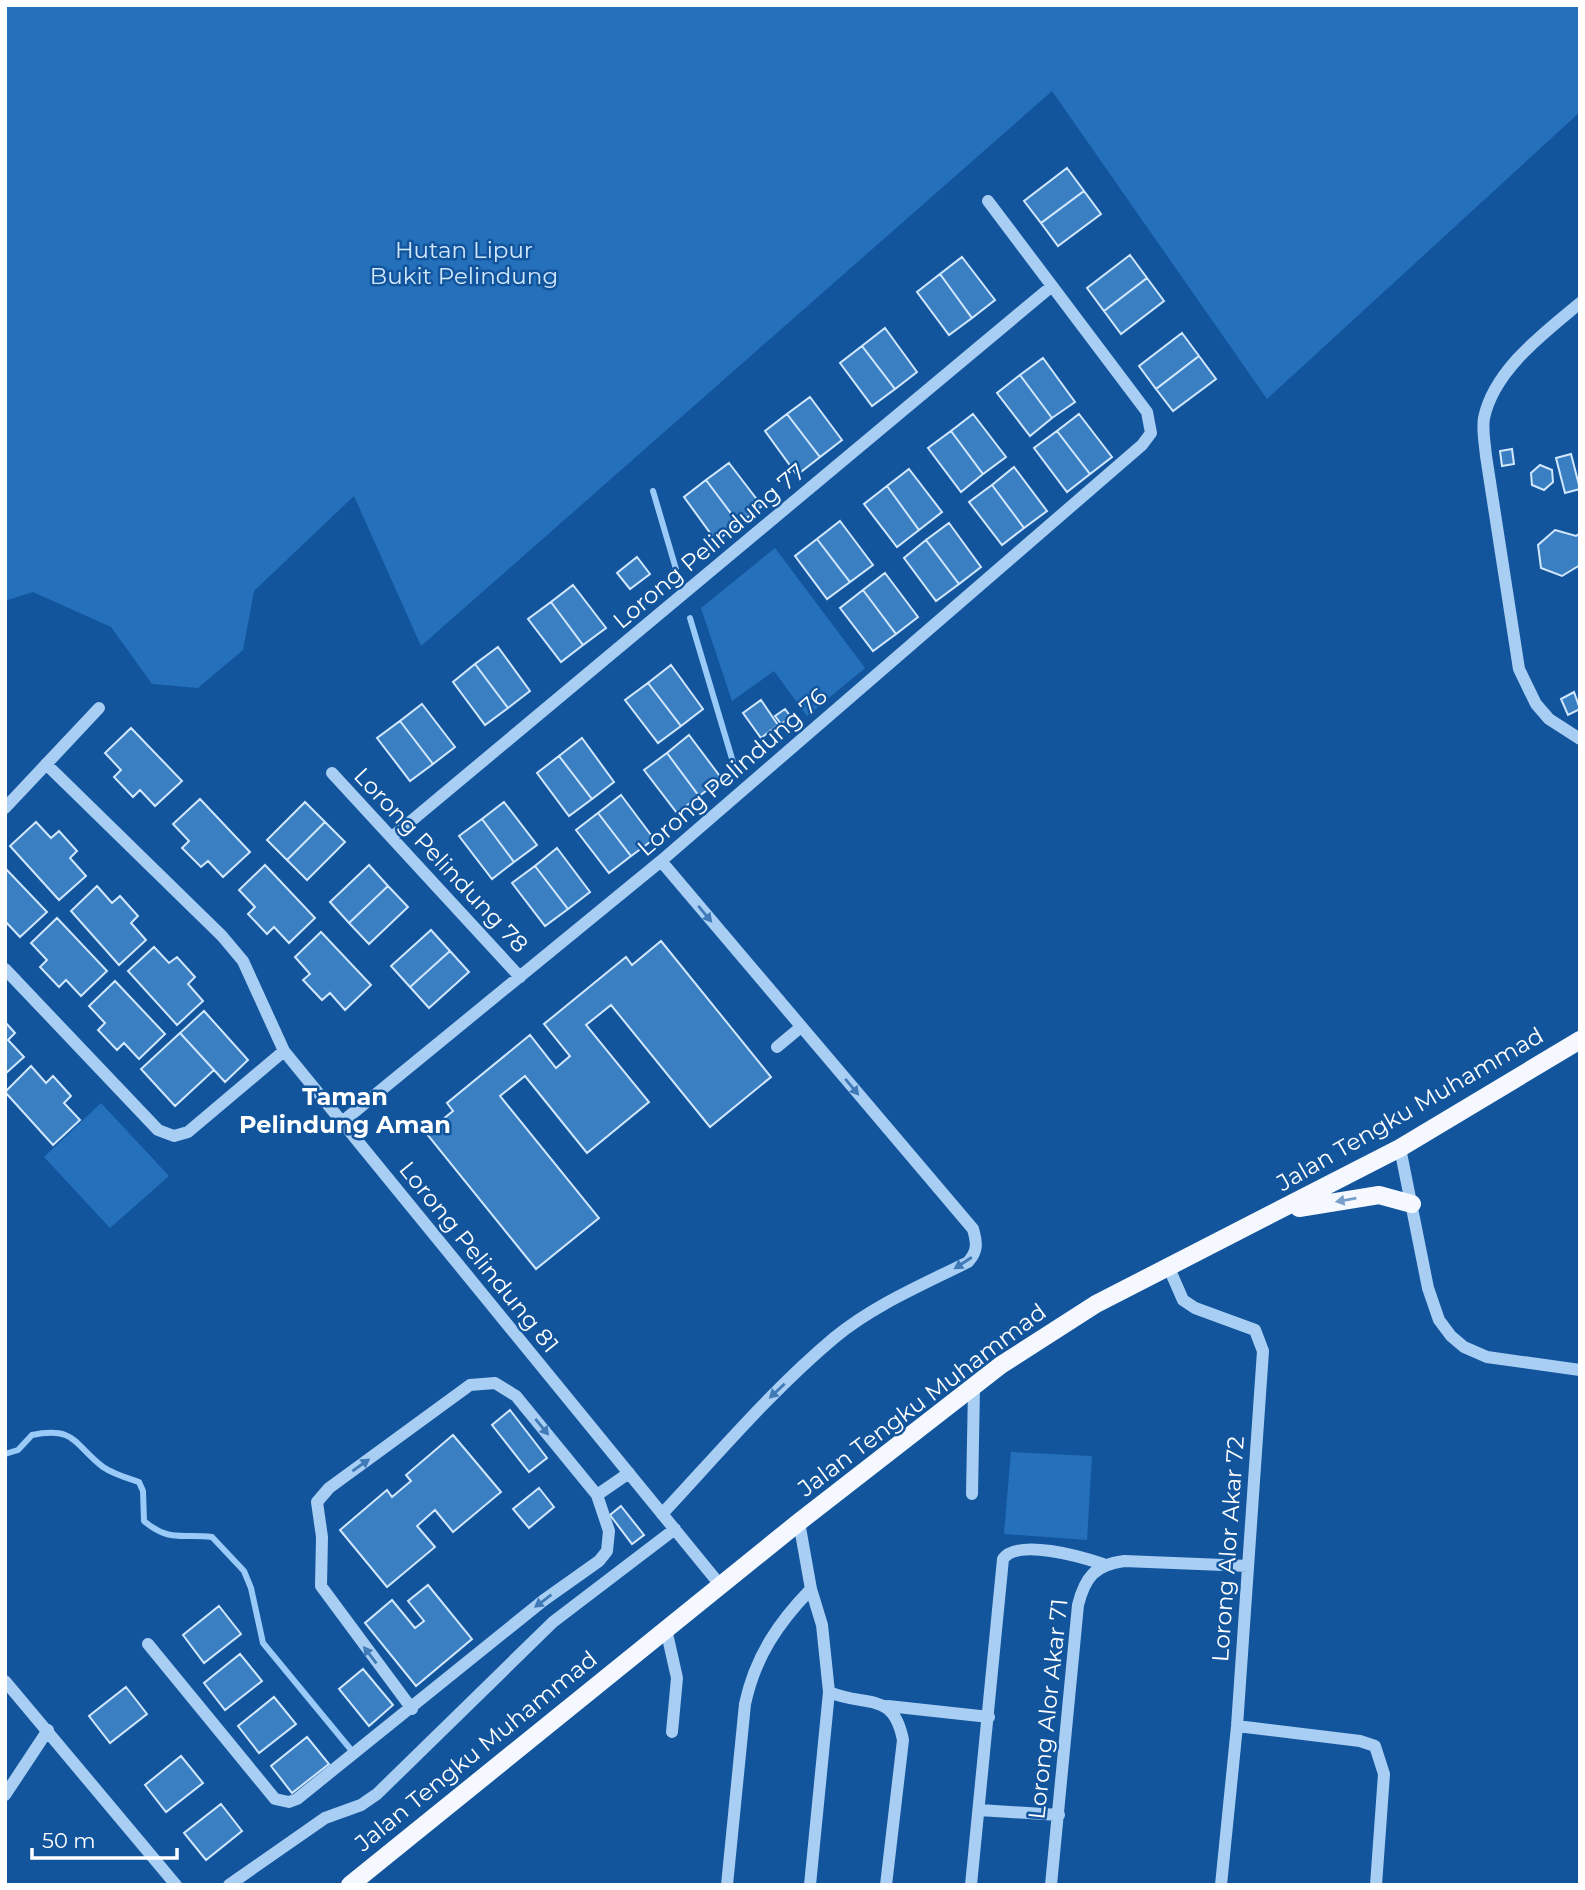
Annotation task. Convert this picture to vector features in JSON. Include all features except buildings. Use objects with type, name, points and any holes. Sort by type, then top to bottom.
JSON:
[{"type":"main road","name":"Jalan Tengku Muhammad","points":[[350,1885],[799,1522],[1049,1333],[1096,1304],[1400,1148],[1580,1040]]},
{"type":"main road","points":[[1279,1212],[1379,1195],[1412,1204]]},
{"type":"street","points":[[988,201],[1052,286]]},
{"type":"street","name":"Lorong Pelindung 76","points":[[342,1122],[661,862],[1142,444],[1151,433],[1147,412],[1052,286]]},
{"type":"street","name":"Lorong Pelindung 77","points":[[392,837],[1052,286]]},
{"type":"street","points":[[1580,303],[1529,349],[1500,381],[1490,398],[1484,429],[1519,669],[1526,690],[1543,711],[1580,739]]},
{"type":"street","points":[[5,808],[99,708]]},
{"type":"street","name":"Lorong Pelindung 81","points":[[46,765],[222,936],[243,961],[284,1051],[721,1586]]},
{"type":"street","name":"Lorong Pelindung 78","points":[[332,773],[520,976]]},
{"type":"street","points":[[661,862],[973,1229],[977,1243],[975,1254],[968,1262],[880,1306],[834,1338],[756,1412],[663,1514]]},
{"type":"street","points":[[5,969],[158,1130],[174,1136],[188,1132],[284,1051]]},
{"type":"street","points":[[777,1047],[801,1027]]},
{"type":"street","points":[[1400,1148],[1429,1288],[1439,1320],[1451,1336],[1464,1347],[1488,1357],[1580,1370]]},
{"type":"street","name":"Lorong Alor Akar 72","points":[[1169,1268],[1183,1300],[1195,1308],[1245,1324],[1255,1330],[1263,1351],[1237,1726],[1221,1885]]},
{"type":"street","points":[[148,1644],[275,1799],[282,1802],[297,1799],[412,1709],[544,1600],[599,1561],[607,1551],[609,1531],[597,1495],[506,1387],[482,1381],[470,1385],[322,1494],[316,1510],[322,1537],[321,1586],[412,1709]]},
{"type":"street","points":[[972,1494],[974,1388]]},
{"type":"street","points":[[597,1495],[629,1473]]},
{"type":"street","points":[[799,1522],[811,1589],[822,1625],[829,1692],[810,1885]]},
{"type":"street","points":[[229,1885],[325,1818],[361,1805],[377,1794],[553,1622],[675,1529]]},
{"type":"street","points":[[971,1885],[1003,1559],[1007,1553],[1067,1552],[1103,1564],[1124,1562],[1248,1566]]},
{"type":"street","name":"Lorong Alor Akar 71","points":[[1051,1885],[1078,1605],[1086,1580],[1103,1564]]},
{"type":"street","points":[[727,1885],[745,1704],[751,1676],[783,1619],[811,1589]]},
{"type":"street","points":[[666,1629],[677,1678],[672,1732]]},
{"type":"street","points":[[5,1681],[175,1885]]},
{"type":"street","points":[[829,1692],[884,1705],[989,1717]]},
{"type":"street","points":[[884,1705],[895,1712],[903,1740],[886,1885]]},
{"type":"street","points":[[1237,1726],[1360,1741],[1375,1746],[1384,1774],[1376,1885]]},
{"type":"street","points":[[5,1795],[48,1730]]},
{"type":"street","points":[[979,1810],[1059,1815]]},
{"type":"green space","name":"Hutan Lipur Bukit Pelindung","points":[[5,5],[1580,5],[1580,112],[1267,399],[1052,91],[421,646],[354,496],[254,591],[243,650],[198,688],[152,684],[111,627],[33,592],[5,601]]},
{"type":"green space","points":[[775,548],[865,668],[807,716],[774,671],[732,701],[701,608]]},
{"type":"green space","points":[[101,1103],[169,1176],[110,1228],[44,1157]]},
{"type":"green space","points":[[1011,1452],[1092,1456],[1087,1540],[1004,1534]]},
{"type":"waterway","points":[[653,491],[676,569]]},
{"type":"waterway","points":[[690,618],[736,772]]},
{"type":"waterway","points":[[5,1454],[18,1450],[32,1435],[66,1435],[103,1467],[139,1482],[143,1491],[144,1521],[153,1528],[169,1535],[212,1537],[244,1571],[251,1588],[263,1643],[352,1751]]},
{"type":"district","name":"Taman Pelindung Aman","points":[[345,1111]]}]
